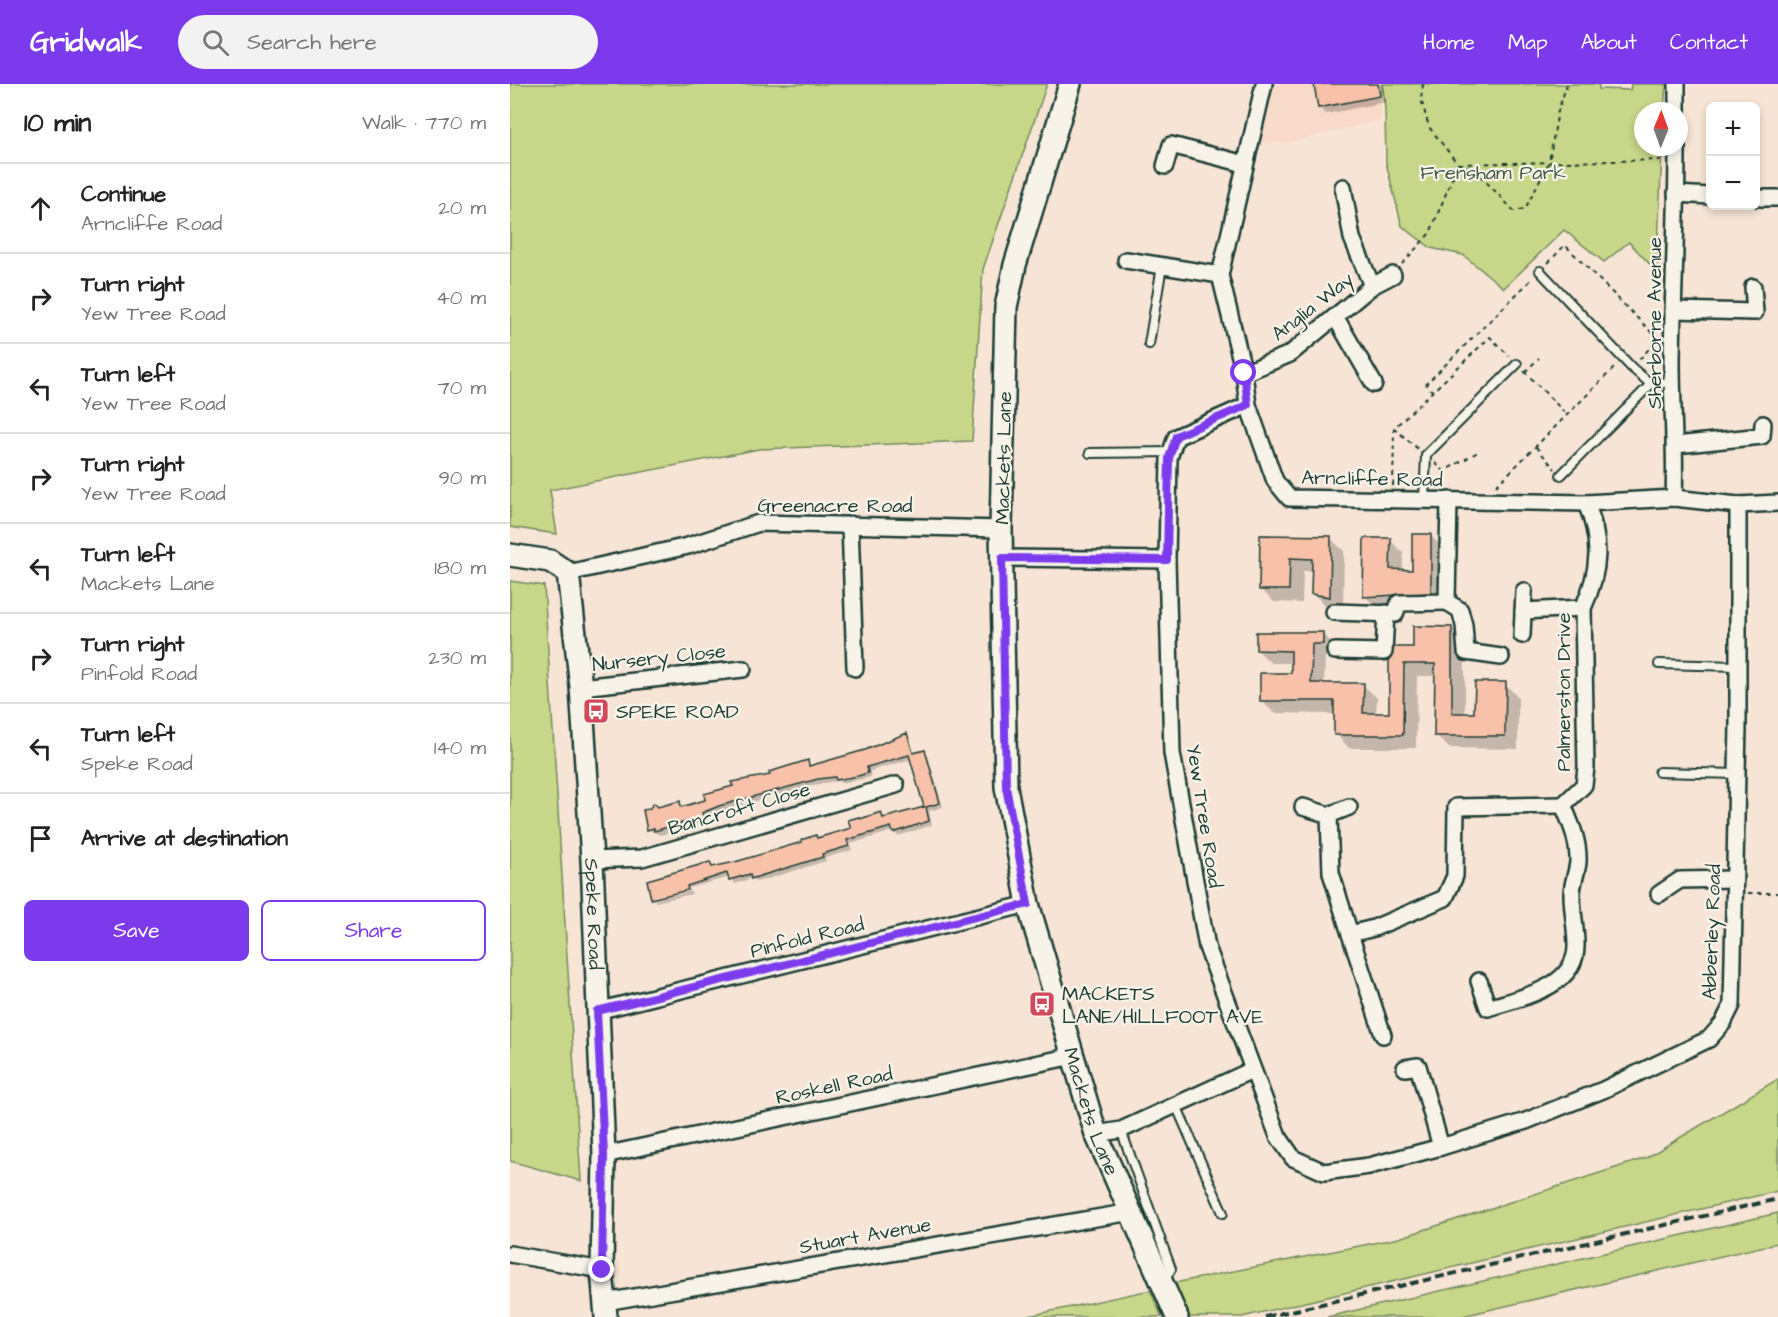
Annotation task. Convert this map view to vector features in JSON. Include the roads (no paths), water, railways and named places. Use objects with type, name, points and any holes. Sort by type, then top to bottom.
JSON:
[{"type":"street","name":"Mackets Lane","points":[[1070,84],[1015,265],[1006,307],[1001,529],[1006,787],[1028,904],[1096,1134],[1174,1311]]},
{"type":"street","name":"Arncliffe Road","points":[[1264,84],[1220,275],[1244,373],[1248,405],[1275,481],[1289,498],[1586,503],[1674,498],[1738,505],[1778,503]]},
{"type":"street","points":[[1677,84],[1677,102]]},
{"type":"street","points":[[1165,166],[1171,145],[1245,164]]},
{"type":"street","name":"Sherborne Avenue","points":[[1674,498],[1676,445],[1672,382],[1677,156]]},
{"type":"street","name":"Anglia Way","points":[[1343,187],[1352,238],[1372,286]]},
{"type":"street","points":[[1676,194],[1706,196]]},
{"type":"street","points":[[1760,198],[1778,198]]},
{"type":"street","points":[[1126,260],[1220,275]]},
{"type":"street","name":"Anglia Way","points":[[1244,373],[1290,354],[1372,286],[1393,275]]},
{"type":"street","points":[[1673,310],[1755,312],[1753,287]]},
{"type":"street","points":[[1336,318],[1374,384]]},
{"type":"street","points":[[1171,452],[1176,436],[1248,405]]},
{"type":"street","points":[[1676,445],[1762,436],[1763,424]]},
{"type":"street","name":"Yew Tree Road","points":[[1171,452],[1167,560],[1172,753],[1183,825],[1207,946],[1252,1070],[1270,1112]]},
{"type":"street","points":[[1447,602],[1449,501]]},
{"type":"street","name":"Palmerston Drive","points":[[1563,805],[1584,785],[1586,767],[1583,608],[1593,586],[1597,566],[1596,527],[1586,503]]},
{"type":"street","name":"Abberley Road","points":[[1270,1112],[1278,1136],[1293,1158],[1324,1172],[1369,1166],[1441,1147],[1537,1117],[1603,1090],[1709,1039],[1723,1023],[1732,1005],[1737,774],[1738,505]]},
{"type":"street","name":"Greenacre Road","points":[[568,573],[688,546],[759,523],[1001,529]]},
{"type":"street","points":[[850,524],[855,668]]},
{"type":"street","points":[[510,555],[550,561],[568,573]]},
{"type":"street","points":[[1002,558],[1167,560]]},
{"type":"street","name":"Speke Road","points":[[568,573],[581,687],[592,860],[604,1155],[602,1270],[606,1310]]},
{"type":"street","points":[[1522,635],[1524,591]]},
{"type":"street","points":[[1334,612],[1395,614],[1399,603],[1447,602],[1460,610],[1464,625],[1466,652],[1501,657]]},
{"type":"street","points":[[1524,611],[1583,608]]},
{"type":"street","points":[[1335,651],[1384,652],[1386,613]]},
{"type":"street","name":"Nursery Close","points":[[581,687],[743,669]]},
{"type":"street","name":"Bancroft Close","points":[[592,860],[642,858],[896,785]]},
{"type":"street","points":[[1350,934],[1374,928],[1445,898],[1455,876],[1456,807],[1563,805],[1576,836],[1578,864],[1571,892],[1576,948],[1570,965],[1560,978],[1542,991],[1488,1008],[1479,981]]},
{"type":"street","points":[[1303,807],[1329,815],[1349,807]]},
{"type":"street","points":[[1329,815],[1331,873],[1383,1035]]},
{"type":"street","points":[[1659,894],[1680,880],[1734,886]]},
{"type":"street","name":"Pinfold Road","points":[[597,1011],[1028,904]]},
{"type":"street","name":"Roskell Road","points":[[604,1155],[1073,1056]]},
{"type":"street","points":[[1405,1068],[1418,1065],[1441,1147]]},
{"type":"street","points":[[1096,1134],[1121,1130],[1252,1070]]},
{"type":"street","name":"Stuart Avenue","points":[[606,1310],[1131,1212]]},
{"type":"street","points":[[510,1254],[602,1270]]},
{"type":"lane","points":[[1149,344],[1162,266]]},
{"type":"lane","points":[[1540,271],[1632,368],[1651,384]]},
{"type":"lane","points":[[1424,500],[1426,455],[1516,364]]},
{"type":"lane","points":[[1561,475],[1651,384],[1672,382]]},
{"type":"lane","points":[[1090,453],[1171,452]]},
{"type":"lane","points":[[1659,664],[1738,666]]},
{"type":"lane","points":[[1659,772],[1737,774]]},
{"type":"lane","points":[[1176,1105],[1223,1214]]},
{"type":"lane","name":"Mackets Lane","points":[[1121,1130],[1171,1269],[1162,1282]]},
{"type":"railway","points":[[1265,1317],[1778,1199]]},
{"type":"place","name":"SPEKE ROAD","points":[[596,711]]},
{"type":"place","name":"MACKETS LANE/HILLFOOT AVE","points":[[1042,1004]]},
{"type":"park label","name":"Frensham Park","points":[[1493,172]]}]
